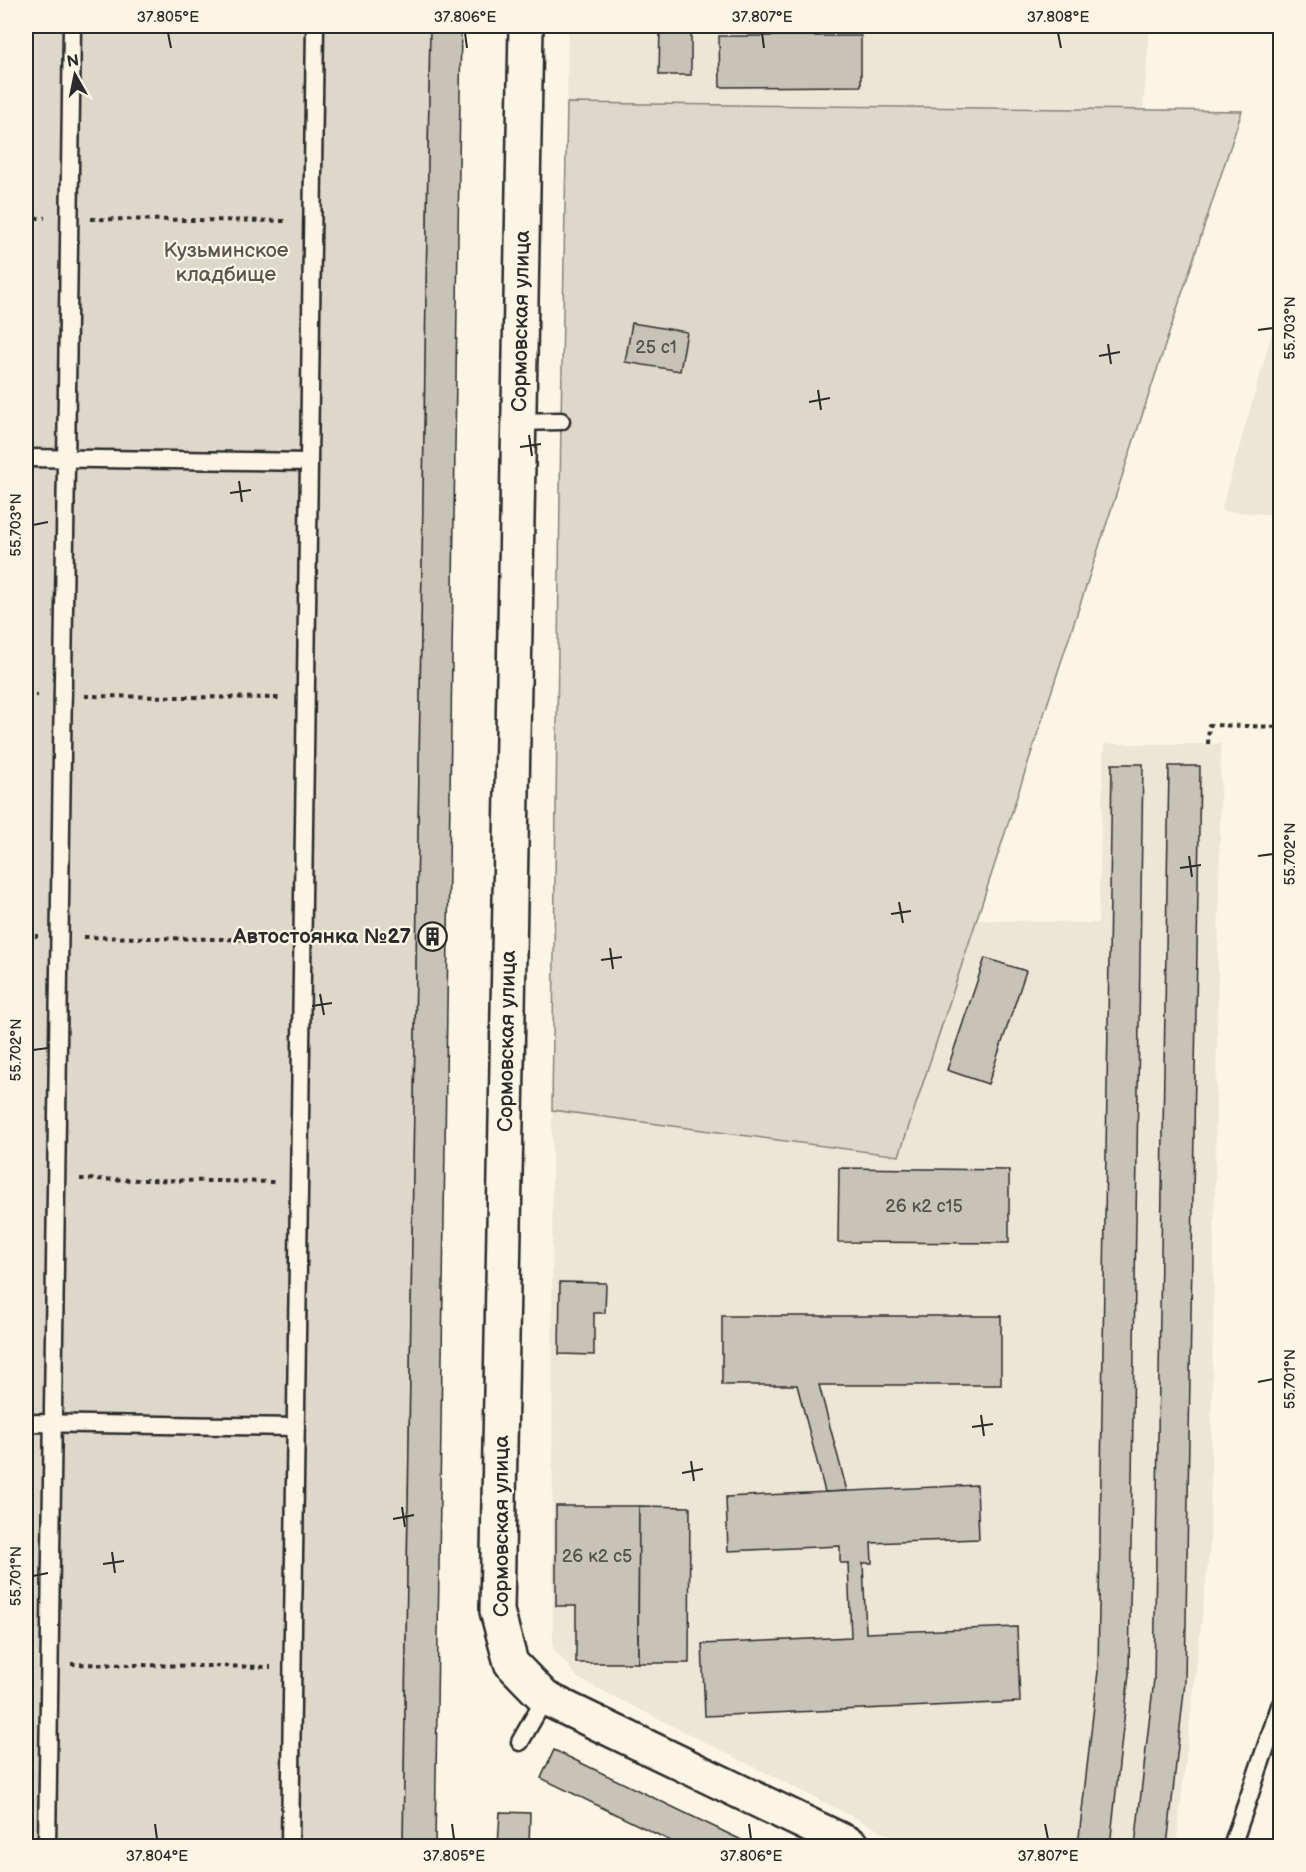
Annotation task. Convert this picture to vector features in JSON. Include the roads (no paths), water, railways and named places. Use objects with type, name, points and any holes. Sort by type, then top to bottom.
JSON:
[{"type":"street","name":"Сормовская улица","points":[[526,26],[497,1611],[511,1663],[545,1698],[853,1846]]},
{"type":"lane","points":[[47,1846],[72,26]]},
{"type":"lane","points":[[290,1846],[315,26]]},
{"type":"lane","points":[[519,422],[561,421]]},
{"type":"lane","points":[[26,458],[309,462]]},
{"type":"lane","points":[[26,1423],[296,1427]]},
{"type":"lane","points":[[520,1742],[545,1698]]},
{"type":"lane","points":[[1232,1846],[1273,1750],[1281,1706]]},
{"type":"place","name":"Автостоянка №27","points":[[432,936]]},
{"type":"park label","name":"Кузьминское кладбище","points":[[226,262]]}]
